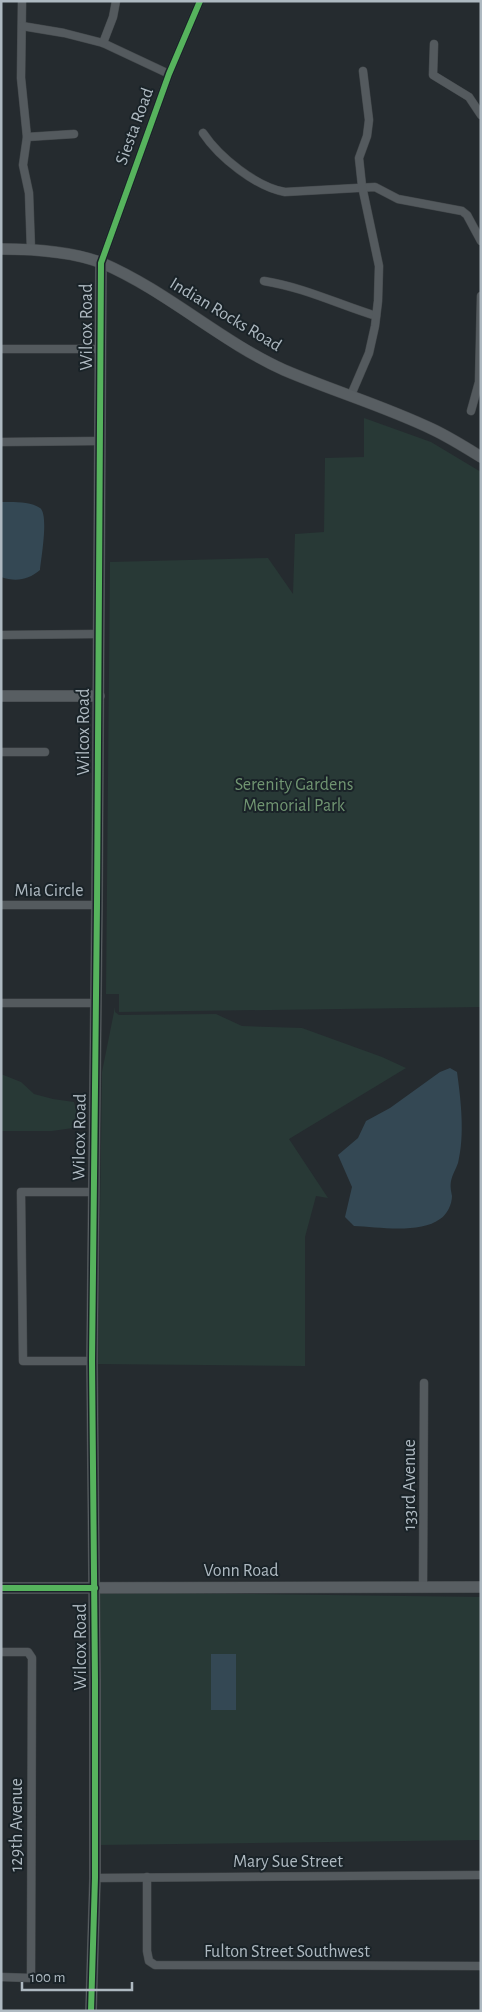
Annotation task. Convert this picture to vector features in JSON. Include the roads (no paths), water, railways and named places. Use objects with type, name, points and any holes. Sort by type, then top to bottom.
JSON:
[{"type":"street","points":[[22,1],[21,78],[27,137],[23,165],[29,193],[31,250]]},
{"type":"street","points":[[103,43],[113,17],[116,1]]},
{"type":"street","name":"Siesta Road","points":[[101,263],[169,74],[200,1]]},
{"type":"street","points":[[22,26],[64,32],[103,43],[169,74]]},
{"type":"street","points":[[434,44],[433,75],[469,97],[481,115]]},
{"type":"street","points":[[351,395],[369,352],[376,316],[379,266],[362,186],[360,158],[367,136],[369,120],[363,71]]},
{"type":"street","points":[[203,133],[213,148],[238,169],[275,191],[285,192],[362,186],[375,187],[398,199],[462,211],[467,215],[481,240]]},
{"type":"street","points":[[27,137],[74,134]]},
{"type":"street","name":"Indian Rocks Road","points":[[1,249],[66,254],[101,263],[144,285],[242,348],[284,369],[433,429],[481,457]]},
{"type":"street","name":"Wilcox Road","points":[[91,2011],[95,1878],[95,1588],[92,1361],[99,696],[101,263]]},
{"type":"street","points":[[264,281],[289,285],[312,292],[376,316]]},
{"type":"street","points":[[471,411],[478,382],[481,296]]},
{"type":"street","points":[[1,349],[100,348]]},
{"type":"street","points":[[1,442],[100,441]]},
{"type":"street","points":[[1,635],[98,634]]},
{"type":"street","points":[[1,696],[99,696]]},
{"type":"street","points":[[1,752],[45,752]]},
{"type":"street","name":"Mia Circle","points":[[1,905],[97,905]]},
{"type":"street","points":[[1,1004],[96,1003]]},
{"type":"street","points":[[92,1361],[23,1361],[21,1192],[93,1192]]},
{"type":"street","name":"133rd Avenue","points":[[423,1587],[424,1382]]},
{"type":"street","name":"Vonn Road","points":[[1,1588],[481,1587]]},
{"type":"street","name":"129th Avenue","points":[[1,1652],[28,1652],[32,1658],[31,1978],[1,1978]]},
{"type":"street","name":"Mary Sue Street","points":[[95,1878],[481,1875]]},
{"type":"street","name":"Fulton Street Southwest","points":[[148,1877],[147,1951],[149,1961],[155,1965],[481,1966]]},
{"type":"water","points":[[1,502],[31,504],[40,508],[43,512],[43,547],[40,570],[26,578],[17,580],[1,577]]},
{"type":"water","points":[[450,1068],[457,1072],[462,1130],[458,1163],[451,1181],[452,1199],[447,1212],[432,1224],[422,1227],[354,1226],[345,1217],[352,1187],[338,1155],[358,1138],[366,1121],[390,1108],[440,1072]]},
{"type":"water","points":[[211,1654],[236,1654],[236,1710],[211,1710]]},
{"type":"park label","name":"Serenity Gardens Memorial Park","points":[[294,794]]}]
